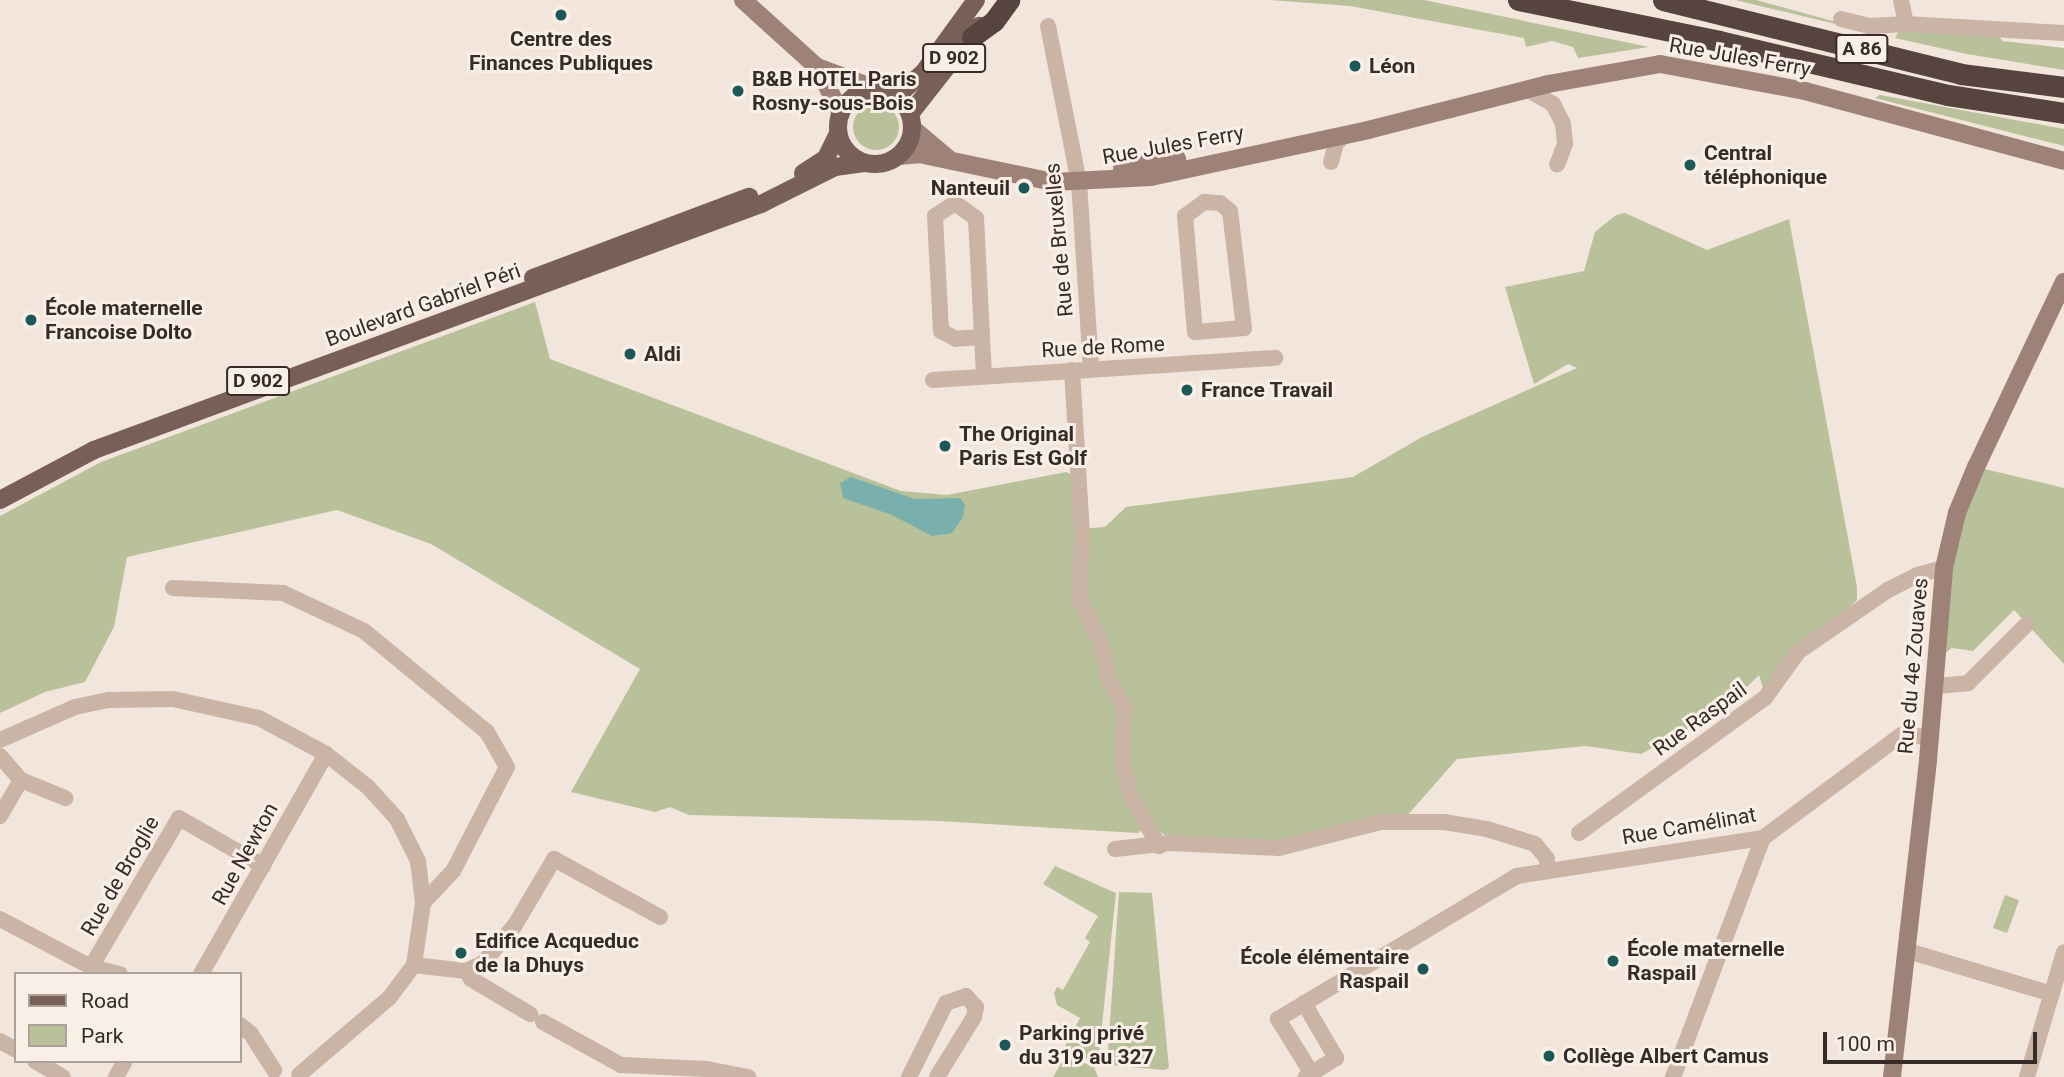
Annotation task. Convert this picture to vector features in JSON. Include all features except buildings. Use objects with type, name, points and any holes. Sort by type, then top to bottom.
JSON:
[{"type":"highway","points":[[972,37],[994,21],[1009,0]]},
{"type":"highway","name":"A 86","points":[[1518,0],[1719,41],[1948,95],[2064,113]]},
{"type":"highway","name":"A 86","points":[[1663,0],[1961,74],[2064,88]]},
{"type":"main road","name":"D 902","points":[[887,94],[923,73],[976,0]]},
{"type":"main road","name":"D 902","points":[[911,121],[997,0]]},
{"type":"main road","points":[[887,94],[911,121],[898,156],[882,163],[864,163],[847,152],[838,133],[841,113],[852,98],[887,94]]},
{"type":"main road","name":"Boulevard Gabriel Péri","points":[[0,489],[98,439],[771,189],[826,158],[838,133]]},
{"type":"main road","name":"Boulevard Gabriel Péri","points":[[0,500],[94,450],[761,204],[835,167],[864,163]]},
{"type":"street","points":[[744,0],[817,66],[887,94]]},
{"type":"street","points":[[1900,0],[1906,24]]},
{"type":"street","points":[[1840,19],[1868,26],[1906,24],[2064,33]]},
{"type":"street","name":"Rue de Bruxelles","points":[[1048,26],[1078,177],[1091,369]]},
{"type":"street","name":"Rue Jules Ferry","points":[[898,156],[949,159],[1030,176],[1151,177],[1345,135],[1527,89],[1644,65],[1703,68],[1805,91],[2064,161]]},
{"type":"street","points":[[817,66],[841,113]]},
{"type":"street","name":"Rue Jules Ferry","points":[[1078,177],[1504,89],[1527,89]]},
{"type":"street","points":[[1527,89],[1553,104],[1560,117],[1565,144],[1557,165]]},
{"type":"street","name":"Rue Jules Ferry","points":[[911,121],[949,159]]},
{"type":"street","points":[[1195,331],[1244,328],[1230,211],[1220,203],[1204,202],[1185,216],[1195,331],[1195,363]]},
{"type":"street","points":[[982,337],[956,339],[942,331],[935,216],[955,203],[976,218],[984,376]]},
{"type":"street","name":"Rue du 4e Zouaves","points":[[1893,1077],[1931,737],[1944,568],[1957,513],[1976,467],[2064,282]]},
{"type":"street","name":"Rue de Rome","points":[[933,380],[1275,358]]},
{"type":"street","points":[[1072,370],[1082,535],[1080,601],[1101,643],[1109,681],[1125,708],[1122,758],[1130,795],[1159,846]]},
{"type":"street","name":"Rue Raspail","points":[[1579,833],[1765,698],[1798,652],[1888,590],[1917,575],[1944,568]]},
{"type":"street","points":[[173,588],[283,593],[364,631],[487,732],[507,767],[453,872],[423,903]]},
{"type":"street","points":[[1936,686],[1968,683],[2027,624]]},
{"type":"street","points":[[0,740],[75,707],[145,697],[204,703],[259,718],[326,754],[368,787],[397,819],[418,861],[423,903],[414,965],[389,998],[300,1076],[291,1068],[272,1073],[251,1034],[242,1027]]},
{"type":"street","name":"Rue Camélinat","points":[[1309,1075],[1278,1019],[1517,876],[1763,838],[1901,735],[1931,737]]},
{"type":"street","name":"Rue Newton","points":[[202,972],[326,754]]},
{"type":"street","points":[[0,756],[21,780],[65,799]]},
{"type":"street","points":[[0,816],[21,780]]},
{"type":"street","name":"Rue de Broglie","points":[[91,967],[178,818],[263,866]]},
{"type":"street","points":[[1115,849],[1231,844],[1279,848],[1381,822],[1444,822],[1487,829],[1535,844],[1547,859],[1547,870]]},
{"type":"street","points":[[1673,1077],[1763,838]]},
{"type":"street","points":[[414,965],[466,971],[483,963],[515,925],[554,859],[660,917]]},
{"type":"street","points":[[0,919],[91,967],[112,972]]},
{"type":"street","points":[[1908,951],[2052,994]]},
{"type":"street","points":[[2027,1077],[2064,952]]},
{"type":"street","points":[[466,971],[471,979],[621,1065],[707,1069],[748,1077]]},
{"type":"street","points":[[909,1077],[946,1003],[966,996],[976,1007],[974,1017],[937,1077]]},
{"type":"street","points":[[1304,1003],[1336,1058],[1309,1075]]},
{"type":"street","points":[[38,1063],[63,1077]]},
{"type":"green space","points":[[1269,0],[1424,0],[1649,47],[1578,58],[1573,47],[1552,41],[1526,47],[1524,38],[1350,6]]},
{"type":"green space","points":[[1735,0],[1756,0],[1895,38]]},
{"type":"green space","points":[[1898,32],[1995,33],[2003,41],[2064,48],[2064,70],[1967,54],[1895,38]]},
{"type":"green space","points":[[1880,95],[2064,129],[2064,146],[1875,98]]},
{"type":"green space","points":[[876,104],[892,111],[899,127],[892,143],[876,150],[860,143],[853,127],[860,111]]},
{"type":"green space","points":[[1625,213],[1707,250],[1789,219],[1857,587],[1857,600],[1763,688],[1759,675],[1725,709],[1641,754],[1586,746],[1457,759],[1405,818],[1300,842],[1166,836],[1151,826],[1137,833],[939,821],[689,815],[670,807],[655,812],[571,792],[640,669],[431,544],[337,510],[127,557],[114,627],[85,682],[45,692],[0,713],[0,516],[101,462],[535,302],[550,359],[901,491],[947,495],[1066,472],[1071,474],[1077,529],[1105,527],[1126,507],[1353,477],[1422,437],[1577,368],[1568,364],[1534,384],[1505,287],[1584,271],[1595,232],[1616,215]]},
{"type":"green space","points":[[1976,467],[2064,488],[2064,664],[2014,610],[1973,651],[1952,648],[1937,659],[1944,568]]},
{"type":"green space","points":[[1055,866],[1116,893],[1098,1063],[1063,1050],[1080,1018],[1057,1005],[1054,993],[1057,987],[1063,990],[1090,942],[1085,938],[1098,916],[1043,884]]},
{"type":"green space","points":[[1119,892],[1152,893],[1169,1068],[1164,1070],[1107,1065]]},
{"type":"green space","points":[[2005,895],[2019,900],[2007,933],[1993,928]]},
{"type":"green space","points":[[1066,1055],[1094,1067],[1098,1077],[1053,1077]]},
{"type":"water","points":[[851,477],[915,499],[960,498],[965,505],[963,517],[952,533],[932,536],[892,515],[843,498],[840,483]]},
{"type":"place","name":"Centre des Finances Publiques","points":[[561,15]]},
{"type":"place","name":"Léon","points":[[1355,66]]},
{"type":"place","name":"B&B HOTEL Paris Rosny-sous-Bois","points":[[738,91]]},
{"type":"place","name":"Central téléphonique","points":[[1690,165]]},
{"type":"place","name":"Nanteuil","points":[[1024,188]]},
{"type":"place","name":"École maternelle Francoise Dolto","points":[[31,320]]},
{"type":"place","name":"Aldi","points":[[630,354]]},
{"type":"place","name":"France Travail","points":[[1187,390]]},
{"type":"place","name":"The Original Paris Est Golf","points":[[945,446]]},
{"type":"place","name":"Edifice Acqueduc de la Dhuys","points":[[461,953]]},
{"type":"place","name":"École maternelle Raspail","points":[[1613,961]]},
{"type":"place","name":"École élémentaire Raspail","points":[[1423,969]]},
{"type":"place","name":"Parking privé du 319 au 327","points":[[1005,1045]]},
{"type":"place","name":"Collège Albert Camus","points":[[1549,1056]]}]
